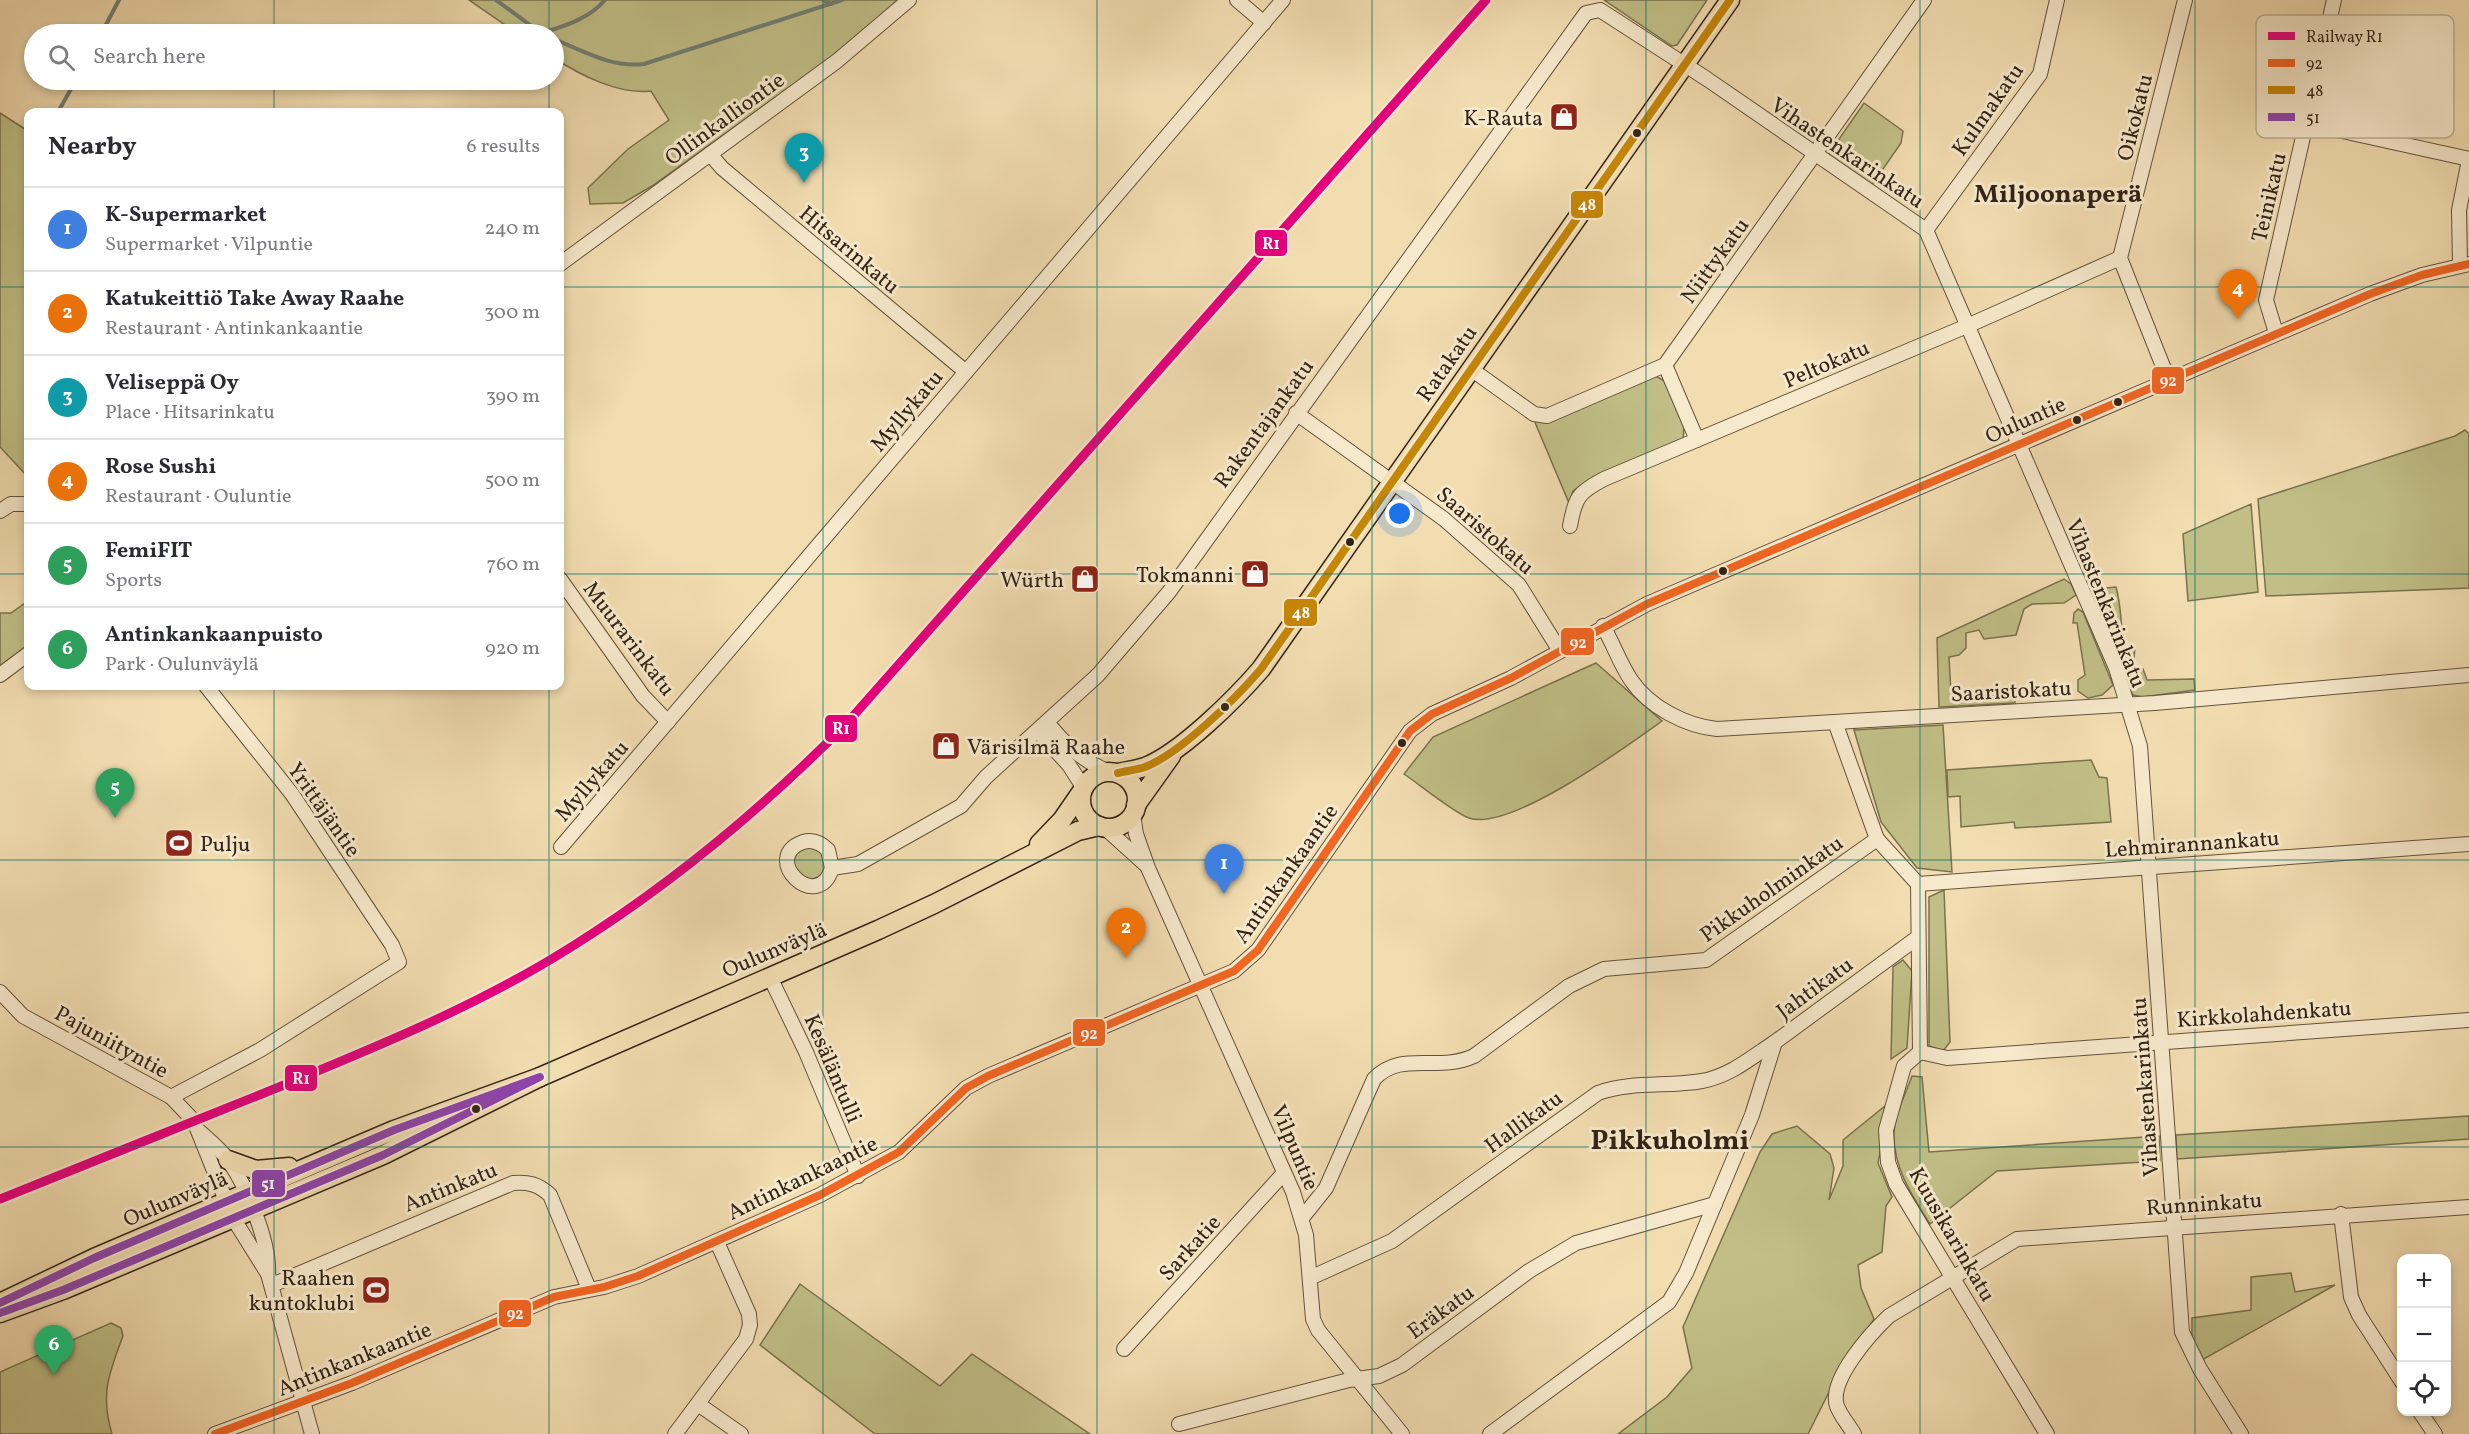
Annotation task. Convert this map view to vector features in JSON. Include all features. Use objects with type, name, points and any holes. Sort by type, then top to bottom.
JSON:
[{"type":"main road","name":"Ratakatu","points":[[1113,772],[1145,767],[1185,740],[1223,710],[1261,669],[1730,0]]},
{"type":"main road","name":"Ratakatu","points":[[1134,810],[1162,766],[1185,740]]},
{"type":"main road","points":[[1113,772],[1131,782],[1137,797],[1134,810],[1118,826],[1102,827],[1085,816],[1080,800],[1082,789],[1094,776],[1113,772]]},
{"type":"main road","name":"Oulunväylä","points":[[1025,857],[1062,820],[1082,789]]},
{"type":"main road","name":"Oulunväylä","points":[[249,1202],[354,1148],[562,1068],[934,904],[1078,831],[1102,827]]},
{"type":"main road","name":"Oulunväylä","points":[[0,1313],[63,1290],[249,1202],[416,1140],[520,1085]]},
{"type":"main road","points":[[228,1160],[247,1169],[273,1170],[294,1166],[334,1150],[354,1148]]},
{"type":"main road","name":"Oulunväylä","points":[[0,1303],[71,1268],[230,1210]]},
{"type":"street","name":"Ollinkalliontie","points":[[564,261],[837,61],[909,0]]},
{"type":"street","points":[[1237,0],[1264,23]]},
{"type":"street","name":"Myllykatu","points":[[561,847],[1283,0]]},
{"type":"street","name":"Niittykatu","points":[[1665,365],[1924,0]]},
{"type":"street","name":"Kulmakatu","points":[[1926,230],[2040,74],[2057,0]]},
{"type":"street","name":"Oikokatu","points":[[2120,258],[2186,0]]},
{"type":"street","name":"Teinikatu","points":[[2331,15],[2334,0]]},
{"type":"street","name":"Rakentajankatu","points":[[832,868],[858,864],[961,806],[991,772],[1098,675],[1169,592],[1586,13],[1600,10],[1684,64]]},
{"type":"street","name":"Vihastenkarinkatu","points":[[1684,64],[1926,230],[2116,668],[2140,746],[2151,867],[2182,1332],[2200,1369],[2241,1434]]},
{"type":"street","name":"Teinikatu","points":[[2276,333],[2266,300],[2303,138]]},
{"type":"street","points":[[2372,138],[2469,160],[2459,210],[2464,265]]},
{"type":"street","name":"Hitsarinkatu","points":[[710,154],[749,192],[966,372]]},
{"type":"street","points":[[2120,258],[2168,379]]},
{"type":"street","name":"Peltokatu","points":[[1570,526],[1576,499],[1590,486],[1967,326],[2120,258]]},
{"type":"street","name":"Ouluntie","points":[[1604,626],[1656,600],[2276,333],[2403,280],[2464,265]]},
{"type":"street","points":[[1471,369],[1534,414],[1547,416],[1665,365],[1697,440]]},
{"type":"street","name":"Saaristokatu","points":[[1296,413],[1444,519],[1519,585],[1560,651]]},
{"type":"street","points":[[0,511],[11,504],[24,504]]},
{"type":"street","name":"Muurarinkatu","points":[[564,585],[643,696],[668,722]]},
{"type":"street","name":"Saaristokatu","points":[[1604,626],[1635,685],[1682,722],[1720,729],[2126,704],[2469,675]]},
{"type":"street","name":"Antinkankaantie","points":[[215,1434],[304,1402],[554,1297],[638,1276],[717,1242],[858,1176],[899,1152],[961,1093],[988,1076],[1234,971],[1255,954],[1392,756],[1421,721],[1445,706],[1511,678],[1604,626]]},
{"type":"street","points":[[0,675],[24,657]]},
{"type":"street","name":"Yrittäjäntie","points":[[171,1096],[260,1050],[399,962],[392,945],[292,794],[210,690]]},
{"type":"street","points":[[1835,722],[1877,839],[1918,884],[1920,1052]]},
{"type":"street","points":[[1042,726],[1083,759],[1113,772]]},
{"type":"street","points":[[1042,726],[1070,765],[1082,789]]},
{"type":"street","name":"Vilpuntie","points":[[1134,810],[1136,834],[1148,868],[1202,986],[1302,1218],[1312,1277],[1313,1319],[1318,1330],[1402,1434]]},
{"type":"street","name":"Vilpuntie","points":[[1102,827],[1148,868]]},
{"type":"street","name":"Pikkuholminkatu","points":[[1302,1218],[1326,1188],[1374,1079],[1383,1069],[1394,1064],[1460,1062],[1474,1056],[1569,986],[1604,969],[1706,960],[1877,839]]},
{"type":"street","name":"Lehmirannankatu","points":[[1918,884],[2469,844]]},
{"type":"street","name":"Jahtikatu","points":[[1490,1434],[1669,1302],[1686,1273],[1752,1114],[1775,1042],[1917,938]]},
{"type":"street","name":"Kesäläntulli","points":[[770,977],[806,1052],[858,1176]]},
{"type":"street","name":"Pajuniityntie","points":[[0,992],[23,1016],[171,1096],[189,1114],[199,1131],[230,1210],[270,1279]]},
{"type":"street","name":"Kirkkolahdenkatu","points":[[1920,1052],[1947,1058],[2469,1020]]},
{"type":"street","name":"Hallikatu","points":[[1312,1277],[1392,1241],[1598,1094],[1614,1088],[1716,1078],[1732,1071],[1775,1042]]},
{"type":"street","name":"Kuusikarinkatu","points":[[1920,1052],[1904,1066],[1886,1130],[1888,1162],[1896,1184],[2048,1434]]},
{"type":"street","name":"Pajuniityntie","points":[[199,1131],[228,1160],[249,1202],[266,1243],[270,1279]]},
{"type":"street","name":"Sarkatie","points":[[1124,1349],[1284,1173]]},
{"type":"street","name":"Antinkatu","points":[[270,1279],[513,1183],[525,1182],[541,1186],[550,1196],[589,1289]]},
{"type":"street","name":"Eräkatu","points":[[1179,1424],[1358,1379],[1379,1376],[1402,1365],[1528,1271],[1576,1243],[1715,1204]]},
{"type":"street","name":"Runninkatu","points":[[1854,1434],[1836,1405],[1839,1386],[1848,1366],[1873,1331],[1889,1316],[2017,1239],[2341,1214],[2469,1207]]},
{"type":"street","points":[[2341,1214],[2351,1297],[2359,1315],[2397,1374]]},
{"type":"street","points":[[675,1434],[746,1339],[750,1325],[749,1314],[717,1242]]},
{"type":"street","points":[[270,1279],[312,1434]]},
{"type":"street","points":[[698,1404],[741,1434]]},
{"type":"street","points":[[2423,1416],[2435,1434]]},
{"type":"shaded area","points":[[469,0],[903,0],[861,36],[652,186],[623,203],[590,204],[588,188],[628,149],[669,120],[651,91],[613,87],[564,64],[564,24],[504,24]]},
{"type":"shaded area","points":[[1604,0],[1707,0],[1677,45],[1672,46]]},
{"type":"shaded area","points":[[1864,103],[1903,131],[1901,143],[1872,185],[1828,155]]},
{"type":"shaded area","points":[[0,113],[24,128],[24,473],[0,447]]},
{"type":"shaded area","points":[[1654,375],[1666,382],[1684,427],[1683,440],[1593,477],[1573,491],[1569,503],[1534,420],[1547,423]]},
{"type":"shaded area","points":[[2465,430],[2469,434],[2469,588],[2266,596],[2258,499],[2455,436]]},
{"type":"shaded area","points":[[2251,504],[2258,592],[2188,601],[2183,534]]},
{"type":"shaded area","points":[[2064,579],[2071,584],[2076,595],[2064,603],[2032,604],[2024,609],[2016,635],[1984,639],[1979,630],[1966,633],[1966,648],[1959,655],[1949,657],[1951,693],[1974,696],[2014,695],[2015,703],[1939,707],[1937,638]]},
{"type":"shaded area","points":[[2116,587],[2125,648],[2135,647],[2134,658],[2125,658],[2115,648],[2113,624],[2095,589]]},
{"type":"shaded area","points":[[24,604],[24,648],[0,666],[0,613],[11,613]]},
{"type":"shaded area","points":[[2078,609],[2083,612],[2113,685],[2102,695],[2088,698],[2078,691],[2078,680],[2085,675],[2077,623],[2073,623],[2074,613]]},
{"type":"shaded area","points":[[1596,663],[1662,721],[1568,784],[1512,812],[1488,819],[1469,818],[1446,805],[1404,774],[1433,737]]},
{"type":"shaded area","points":[[2135,669],[2143,669],[2147,680],[2194,679],[2195,690],[2143,697],[2133,695],[2123,679],[2126,673]]},
{"type":"shaded area","points":[[1943,725],[1952,872],[1917,868],[1881,822],[1854,730]]},
{"type":"shaded area","points":[[2091,760],[2099,777],[2107,778],[2111,822],[2015,828],[2014,822],[1961,827],[1960,796],[1948,797],[1947,770]]},
{"type":"shaded area","points":[[810,847],[821,852],[826,863],[821,874],[810,879],[799,874],[794,863],[799,852]]},
{"type":"shaded area","points":[[1944,890],[1950,1042],[1943,1051],[1929,1046],[1929,897]]},
{"type":"shaded area","points":[[1903,960],[1912,971],[1907,1048],[1891,1059],[1893,967]]},
{"type":"shaded area","points":[[1912,1076],[1922,1077],[1929,1152],[2159,1136],[2160,1161],[1997,1171],[1930,1224],[1905,1182],[1895,1147],[1896,1120]]},
{"type":"shaded area","points":[[1890,1102],[1878,1163],[1892,1197],[1886,1206],[1882,1252],[1858,1265],[1861,1288],[1874,1319],[1838,1374],[1808,1434],[1618,1434],[1667,1397],[1692,1368],[1683,1327],[1760,1152],[1772,1134],[1797,1126],[1830,1154],[1834,1168],[1829,1200],[1843,1166],[1843,1140]]},
{"type":"shaded area","points":[[2469,1116],[2469,1139],[2177,1159],[2176,1135]]},
{"type":"shaded area","points":[[2291,1273],[2295,1292],[2335,1285],[2202,1360],[2192,1337],[2192,1318],[2251,1310],[2251,1277]]},
{"type":"shaded area","points":[[800,1284],[940,1386],[972,1354],[1090,1434],[875,1434],[760,1345]]},
{"type":"shaded area","points":[[111,1323],[121,1328],[123,1336],[108,1384],[108,1420],[112,1434],[0,1434],[0,1372]]},
{"type":"waterway","points":[[106,24],[119,0]]},
{"type":"waterway","points":[[496,0],[529,24]]},
{"type":"waterway","points":[[564,25],[584,17],[605,0]]},
{"type":"waterway","points":[[823,0],[831,4]]},
{"type":"waterway","points":[[564,43],[609,61],[632,65],[644,64],[842,0]]},
{"type":"waterway","points":[[60,108],[70,90]]},
{"type":"rail line","name":"R1","points":[[0,1199],[316,1072],[463,1007],[534,970],[568,949],[643,899],[714,844],[782,786],[847,723],[1486,0]]},
{"type":"transit line","name":"48","points":[[1118,773],[1145,767],[1175,750],[1223,709],[1261,669],[1730,0]]},
{"type":"transit line","name":"92","points":[[215,1434],[352,1383],[554,1297],[604,1287],[638,1276],[820,1195],[899,1152],[966,1088],[988,1076],[1234,971],[1258,950],[1410,731],[1432,714],[1511,678],[1647,604],[2370,294],[2422,275],[2469,264]]},
{"type":"transit line","name":"51","points":[[0,1303],[94,1258],[394,1130],[540,1077],[383,1155],[63,1290],[0,1313]]},
{"type":"place","name":"K-Rauta","points":[[1564,117]]},
{"type":"place","name":"Veliseppä Oy","points":[[804,183]]},
{"type":"place","name":"Rose Sushi","points":[[2238,319]]},
{"type":"place","name":"Tokmanni","points":[[1255,574]]},
{"type":"place","name":"Würth","points":[[1085,579]]},
{"type":"place","name":"Värisilmä Raahe","points":[[946,746]]},
{"type":"place","name":"FemiFIT","points":[[115,818]]},
{"type":"place","name":"Pulju","points":[[179,843]]},
{"type":"place","name":"K-Supermarket","points":[[1224,894]]},
{"type":"place","name":"Katukeittiö Take Away Raahe","points":[[1126,958]]},
{"type":"place","name":"Raahen kuntoklubi","points":[[376,1290]]},
{"type":"place","name":"Antinkankaanpuisto","points":[[54,1375]]},
{"type":"district","name":"Miljoonaperä","points":[[2058,193]]},
{"type":"district","name":"Pikkuholmi","points":[[1670,1139]]}]
